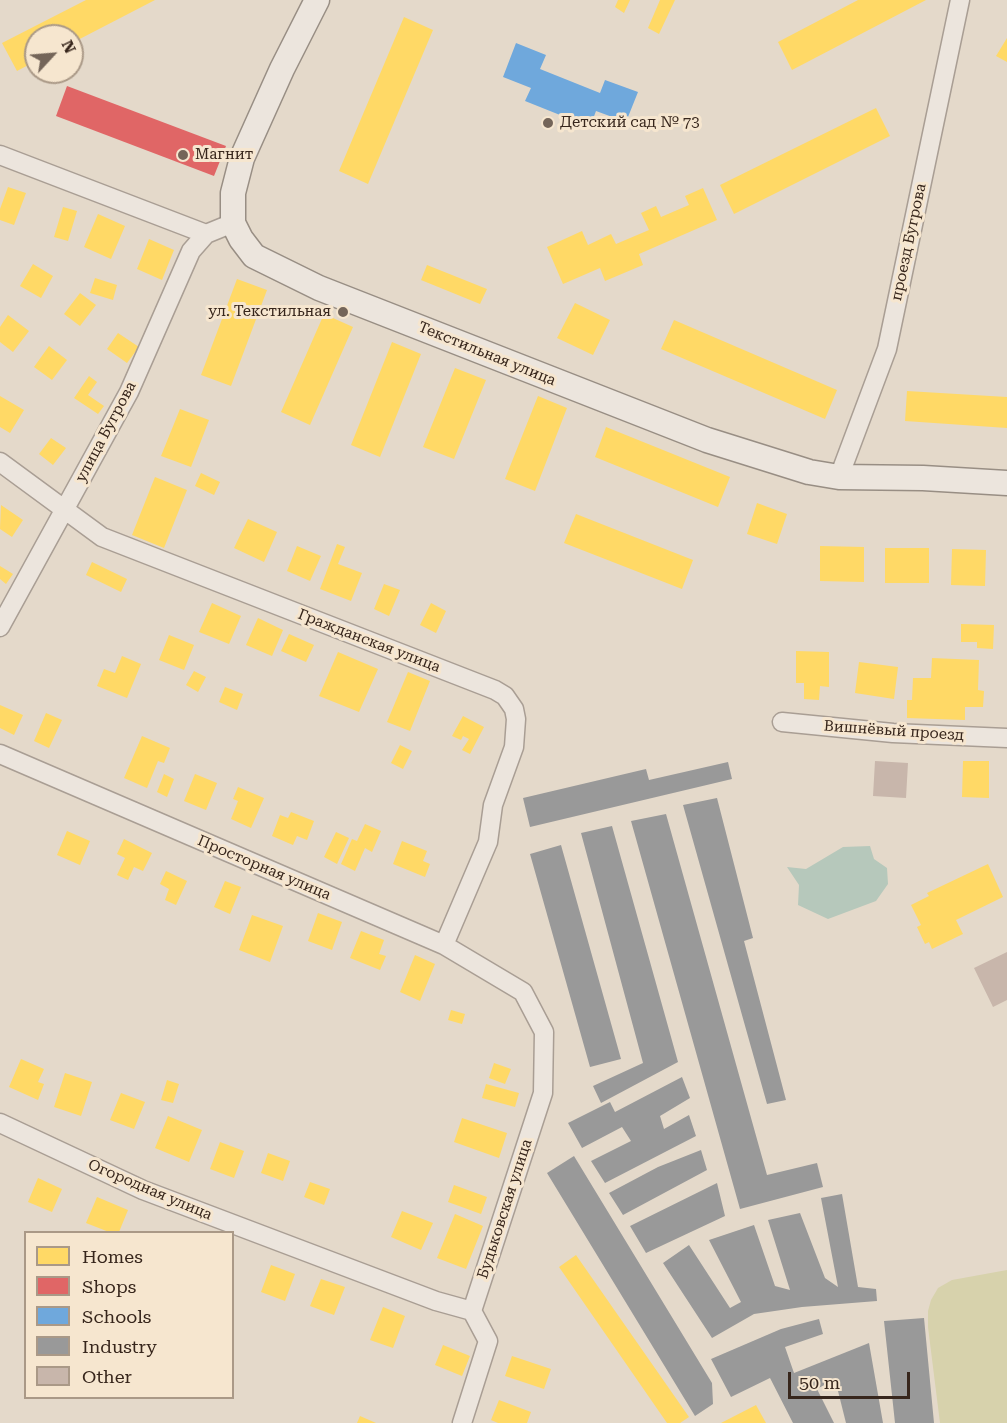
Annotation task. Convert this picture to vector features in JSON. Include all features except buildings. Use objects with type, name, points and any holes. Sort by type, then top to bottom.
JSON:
[{"type":"street","points":[[0,155],[206,234],[233,223],[233,193],[242,158],[282,69],[317,0]]},
{"type":"street","name":"проезд Бугрова","points":[[838,477],[887,349],[960,0]]},
{"type":"street","name":"Текстильная улица","points":[[233,223],[241,239],[254,256],[319,288],[707,440],[809,472],[838,477],[923,478],[1007,483]]},
{"type":"street","name":"улица Бугрова","points":[[0,627],[129,392],[191,251],[206,234]]},
{"type":"street","name":"Гражданская улица","points":[[0,462],[102,537],[495,690],[505,696],[514,709],[516,719],[514,747],[493,805],[488,842],[444,945]]},
{"type":"street","name":"Вишнёвый проезд","points":[[782,722],[893,733],[1007,738]]},
{"type":"street","name":"Просторная улица","points":[[0,754],[444,945],[523,992]]},
{"type":"street","name":"Будьковская улица","points":[[472,1311],[543,1093],[544,1032],[523,992]]},
{"type":"street","name":"Огородная улица","points":[[0,1123],[143,1190],[436,1301],[472,1311]]},
{"type":"street","points":[[462,1423],[488,1341],[472,1311]]},
{"type":"shaded area","points":[[870,846],[874,859],[887,868],[888,884],[876,901],[828,919],[798,905],[799,885],[787,867],[806,869],[843,847]]},
{"type":"shaded area","points":[[1007,1270],[1007,1423],[940,1423],[928,1327],[931,1300],[938,1288],[952,1280]]},
{"type":"place","name":"Детский сад № 73","points":[[548,123]]},
{"type":"place","name":"Магнит","points":[[183,155]]},
{"type":"place","name":"ул. Текстильная","points":[[343,312]]}]
